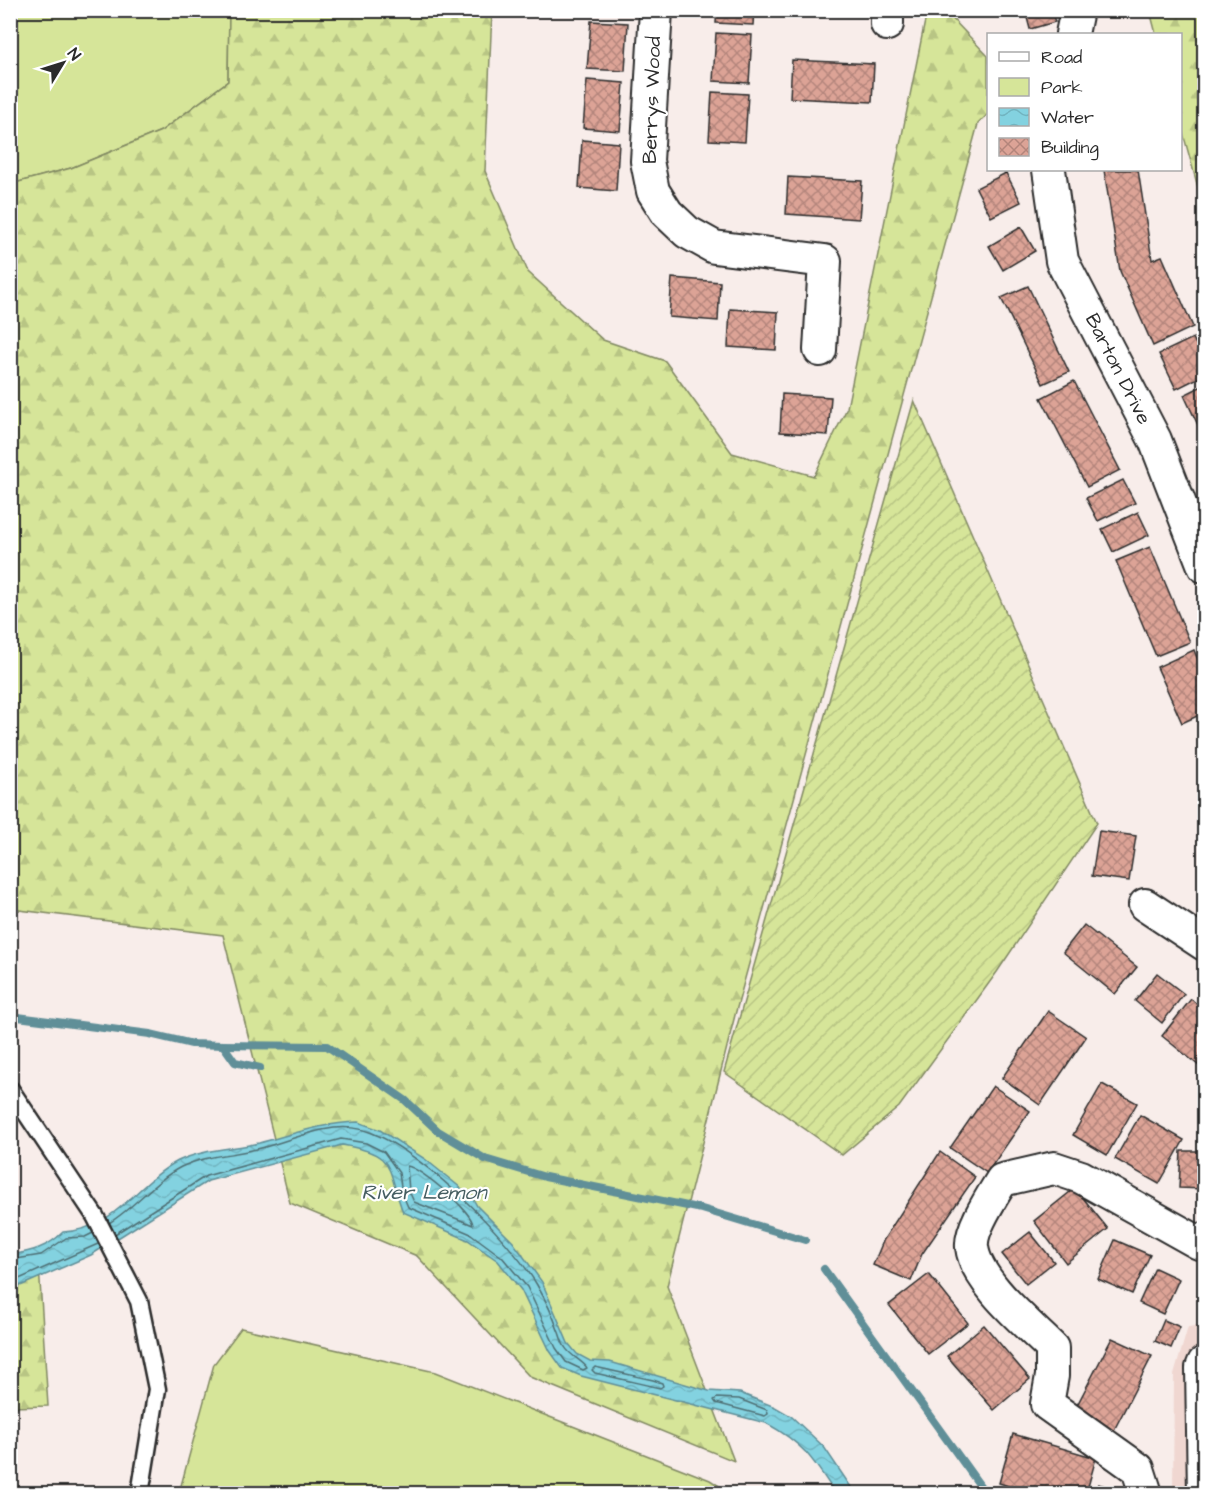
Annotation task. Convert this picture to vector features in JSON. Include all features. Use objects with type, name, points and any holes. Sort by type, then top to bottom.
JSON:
[{"type":"street","name":"Berrys Wood","points":[[656,10],[647,161],[653,191],[667,213],[687,232],[714,247],[825,261],[820,350]]},
{"type":"street","points":[[1072,33],[1077,10]]},
{"type":"street","name":"Barton Drive","points":[[1049,171],[1062,261],[1155,440],[1204,566]]},
{"type":"street","points":[[1145,905],[1204,944]]},
{"type":"street","points":[[1146,1494],[1138,1469],[1047,1404],[1052,1376],[1052,1347],[982,1273],[971,1246],[983,1209],[1002,1180],[1054,1168],[1081,1177],[1199,1243],[1204,1239]]},
{"type":"street","points":[[1204,1363],[1202,1368],[1204,1494]]},
{"type":"lane","points":[[10,1089],[95,1216],[140,1301],[157,1389],[140,1494]]},
{"type":"shaded area","points":[[1204,1325],[1204,1493],[1173,1494],[1174,1375],[1188,1327]]},
{"type":"green space","points":[[11,11],[229,11],[228,81],[161,131],[71,168],[11,184]]},
{"type":"green space","points":[[229,11],[492,11],[485,171],[528,272],[603,340],[665,361],[732,453],[814,476],[847,408],[927,11],[945,11],[987,55],[987,115],[978,124],[735,1015],[667,1286],[734,1461],[530,1377],[417,1256],[290,1203],[223,935],[11,909],[11,184],[71,168],[161,131],[228,81]]},
{"type":"green space","points":[[1150,11],[1204,11],[1204,209],[1182,130],[1182,33],[1156,33]]},
{"type":"green space","points":[[914,400],[1097,823],[997,972],[899,1107],[842,1155],[724,1072]]},
{"type":"green space","points":[[39,1266],[48,1406],[11,1407],[11,1271]]},
{"type":"green space","points":[[241,1328],[435,1372],[710,1480],[730,1493],[179,1493],[214,1364]]},
{"type":"water","name":"River Lemon","points":[[358,1122],[380,1130],[425,1159],[472,1197],[477,1206],[513,1242],[542,1282],[568,1343],[577,1354],[590,1361],[610,1362],[709,1391],[740,1393],[775,1407],[791,1416],[824,1447],[855,1493],[835,1493],[806,1453],[779,1430],[766,1423],[581,1376],[562,1368],[550,1351],[521,1290],[498,1261],[468,1240],[403,1212],[387,1165],[373,1153],[360,1149],[342,1145],[208,1181],[91,1255],[11,1290],[11,1255],[39,1248],[63,1232],[97,1223],[124,1204],[163,1170],[178,1161],[198,1154],[259,1143],[320,1127]]},
{"type":"building","points":[[717,10],[754,10],[753,25],[716,23]]},
{"type":"building","points":[[1025,10],[1051,10],[1055,22],[1030,29]]},
{"type":"building","points":[[591,21],[628,23],[625,71],[587,69]]},
{"type":"building","points":[[716,33],[752,35],[749,83],[713,81]]},
{"type":"building","points":[[792,60],[874,64],[872,102],[790,98]]},
{"type":"building","points":[[587,80],[624,83],[620,131],[583,128]]},
{"type":"building","points":[[712,92],[748,94],[745,142],[709,140]]},
{"type":"building","points":[[582,140],[619,143],[616,191],[579,188]]},
{"type":"building","points":[[1104,171],[1138,171],[1152,260],[1162,256],[1193,327],[1153,346],[1120,271]]},
{"type":"building","points":[[1006,173],[1021,202],[991,217],[976,188]]},
{"type":"building","points":[[788,177],[862,181],[859,219],[786,214]]},
{"type":"building","points":[[1021,227],[1035,251],[1003,270],[989,246]]},
{"type":"building","points":[[672,278],[720,282],[718,321],[669,317]]},
{"type":"building","points":[[1028,286],[1069,372],[1043,384],[1001,298]]},
{"type":"building","points":[[730,309],[778,312],[776,350],[728,347]]},
{"type":"building","points":[[1193,338],[1204,361],[1204,375],[1176,389],[1159,354]]},
{"type":"building","points":[[1074,381],[1120,470],[1087,487],[1041,398]]},
{"type":"building","points":[[1204,385],[1204,438],[1184,395]]},
{"type":"building","points":[[782,394],[831,397],[828,435],[780,432]]},
{"type":"building","points":[[1123,480],[1135,503],[1098,521],[1086,498]]},
{"type":"building","points":[[1138,512],[1149,535],[1113,552],[1102,529]]},
{"type":"building","points":[[1150,547],[1190,642],[1156,656],[1116,561]]},
{"type":"building","points":[[1194,650],[1204,674],[1204,713],[1182,723],[1157,667]]},
{"type":"building","points":[[1099,831],[1136,836],[1129,881],[1092,876]]},
{"type":"building","points":[[1084,925],[1137,967],[1115,994],[1063,952]]},
{"type":"building","points":[[1157,973],[1184,994],[1162,1023],[1135,1001]]},
{"type":"building","points":[[1191,999],[1204,1010],[1204,1070],[1162,1036]]},
{"type":"building","points":[[1048,1011],[1086,1037],[1040,1105],[1002,1078]]},
{"type":"building","points":[[1102,1084],[1137,1103],[1107,1155],[1073,1135]]},
{"type":"building","points":[[993,1086],[1030,1111],[987,1173],[950,1148]]},
{"type":"building","points":[[1140,1115],[1184,1140],[1159,1184],[1115,1159]]},
{"type":"building","points":[[1181,1151],[1204,1151],[1204,1189],[1179,1188]]},
{"type":"building","points":[[940,1152],[975,1177],[922,1254],[911,1281],[873,1265],[884,1239]]},
{"type":"building","points":[[1075,1188],[1108,1229],[1066,1263],[1034,1221]]},
{"type":"building","points":[[1030,1232],[1054,1262],[1026,1284],[1002,1254]]},
{"type":"building","points":[[1115,1240],[1150,1255],[1132,1294],[1098,1279]]},
{"type":"building","points":[[1155,1268],[1179,1279],[1163,1314],[1139,1303]]},
{"type":"building","points":[[929,1274],[968,1323],[928,1354],[889,1305]]},
{"type":"building","points":[[1164,1320],[1180,1327],[1171,1348],[1155,1341]]},
{"type":"building","points":[[984,1325],[1030,1379],[994,1410],[947,1356]]},
{"type":"building","points":[[1112,1338],[1152,1356],[1111,1436],[1073,1413]]},
{"type":"building","points":[[1013,1434],[1096,1458],[1086,1494],[1034,1494],[999,1483]]},
{"type":"building","points":[[1098,1484],[1124,1491],[1124,1494],[1095,1494]]},
{"type":"waterway","points":[[10,1016],[150,1034],[192,1044],[223,1045],[235,1062],[260,1068]]},
{"type":"waterway","points":[[223,1045],[327,1046],[405,1100],[438,1131],[485,1159],[545,1177],[702,1209],[805,1240]]},
{"type":"waterway","points":[[824,1269],[986,1494]]}]
